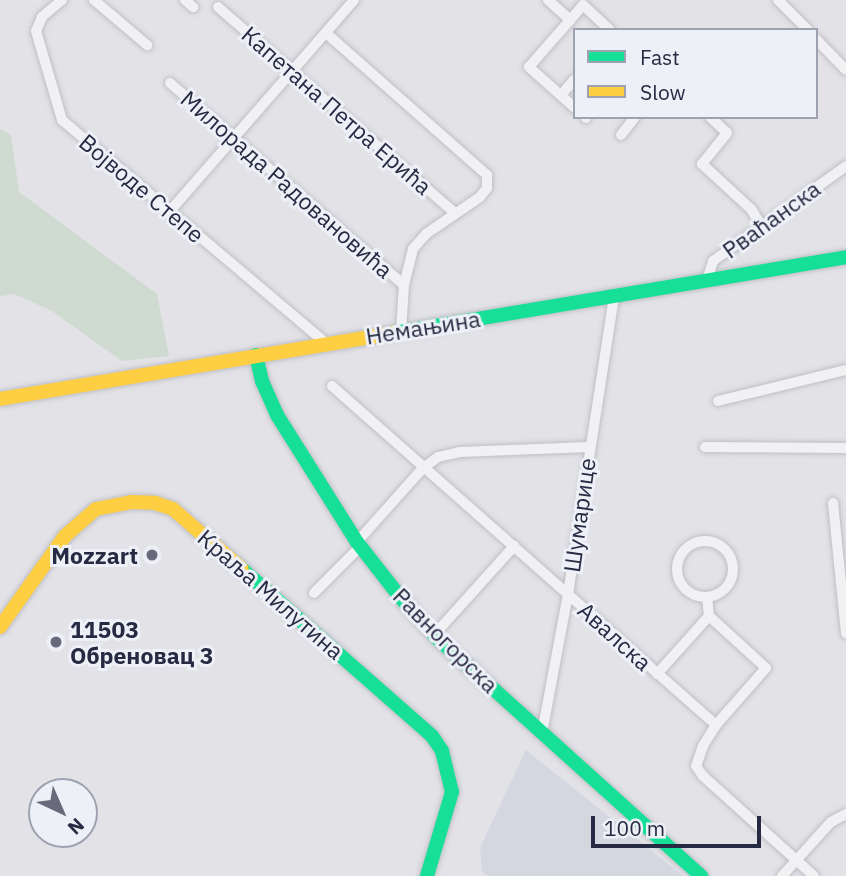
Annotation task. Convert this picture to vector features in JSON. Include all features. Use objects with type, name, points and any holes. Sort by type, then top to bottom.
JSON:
[{"type":"street","name":"Војводе Степе","points":[[62,0],[41,17],[36,31],[62,120],[326,343]]},
{"type":"street","points":[[94,0],[147,44]]},
{"type":"street","points":[[170,211],[354,0]]},
{"type":"street","points":[[548,0],[570,20]]},
{"type":"street","points":[[778,0],[806,28]]},
{"type":"street","points":[[573,106],[529,67],[583,5],[608,28]]},
{"type":"street","name":"Капетана Петра Ерића","points":[[218,7],[456,214]]},
{"type":"street","points":[[326,33],[486,172],[488,179],[484,192],[418,242],[404,285],[401,331]]},
{"type":"street","points":[[818,41],[846,70]]},
{"type":"street","points":[[561,95],[573,81]]},
{"type":"street","name":"Милорада Радовановића","points":[[170,83],[404,285]]},
{"type":"street","points":[[621,135],[633,119]]},
{"type":"street","points":[[712,119],[727,133],[702,163],[751,209],[761,225]]},
{"type":"street","name":"Рваћанска","points":[[707,280],[713,261],[846,166]]},
{"type":"street","name":"Немањина","points":[[0,400],[846,257]]},
{"type":"street","name":"Шумарице","points":[[542,733],[568,594],[614,296]]},
{"type":"street","name":"Равногорска","points":[[256,355],[262,381],[277,415],[359,544],[434,635],[701,876]]},
{"type":"street","points":[[718,401],[846,370]]},
{"type":"street","name":"Авалска","points":[[332,386],[716,725]]},
{"type":"street","points":[[314,593],[423,468],[438,457],[459,452],[589,447]]},
{"type":"street","points":[[705,447],[846,448]]},
{"type":"street","name":"Краља Милутина","points":[[0,627],[65,536],[88,514],[111,503],[167,505],[432,736],[442,751],[452,792],[427,876]]},
{"type":"street","points":[[833,503],[846,634]]},
{"type":"street","points":[[703,541],[712,541],[726,551],[733,567],[729,584],[715,595],[707,597],[698,596],[683,587],[677,571],[678,562],[687,547],[703,541]]},
{"type":"street","points":[[434,635],[513,546]]},
{"type":"street","points":[[707,597],[709,615],[766,667],[716,725],[702,746],[696,766],[703,776],[814,876]]},
{"type":"street","points":[[657,674],[709,615]]},
{"type":"street","points":[[782,876],[831,822],[846,814]]},
{"type":"shaded area","points":[[0,129],[11,135],[19,192],[157,294],[169,356],[122,361],[52,311],[14,294],[0,296]]},
{"type":"shaded area","points":[[526,750],[683,876],[489,876],[482,872],[480,848]]},
{"type":"traffic: fast","points":[[393,333],[846,257]]},
{"type":"traffic: fast","points":[[256,355],[262,381],[277,415],[357,542],[400,597],[439,640],[701,876]]},
{"type":"traffic: fast","points":[[242,569],[432,736],[442,751],[452,792],[427,876]]},
{"type":"traffic: slow","points":[[0,399],[393,333]]},
{"type":"traffic: slow","points":[[0,627],[65,536],[96,509],[131,502],[155,503],[173,509],[242,569]]},
{"type":"place","name":"Mozzart","points":[[152,555]]},
{"type":"place","name":"11503 Обреновац 3","points":[[56,642]]}]
